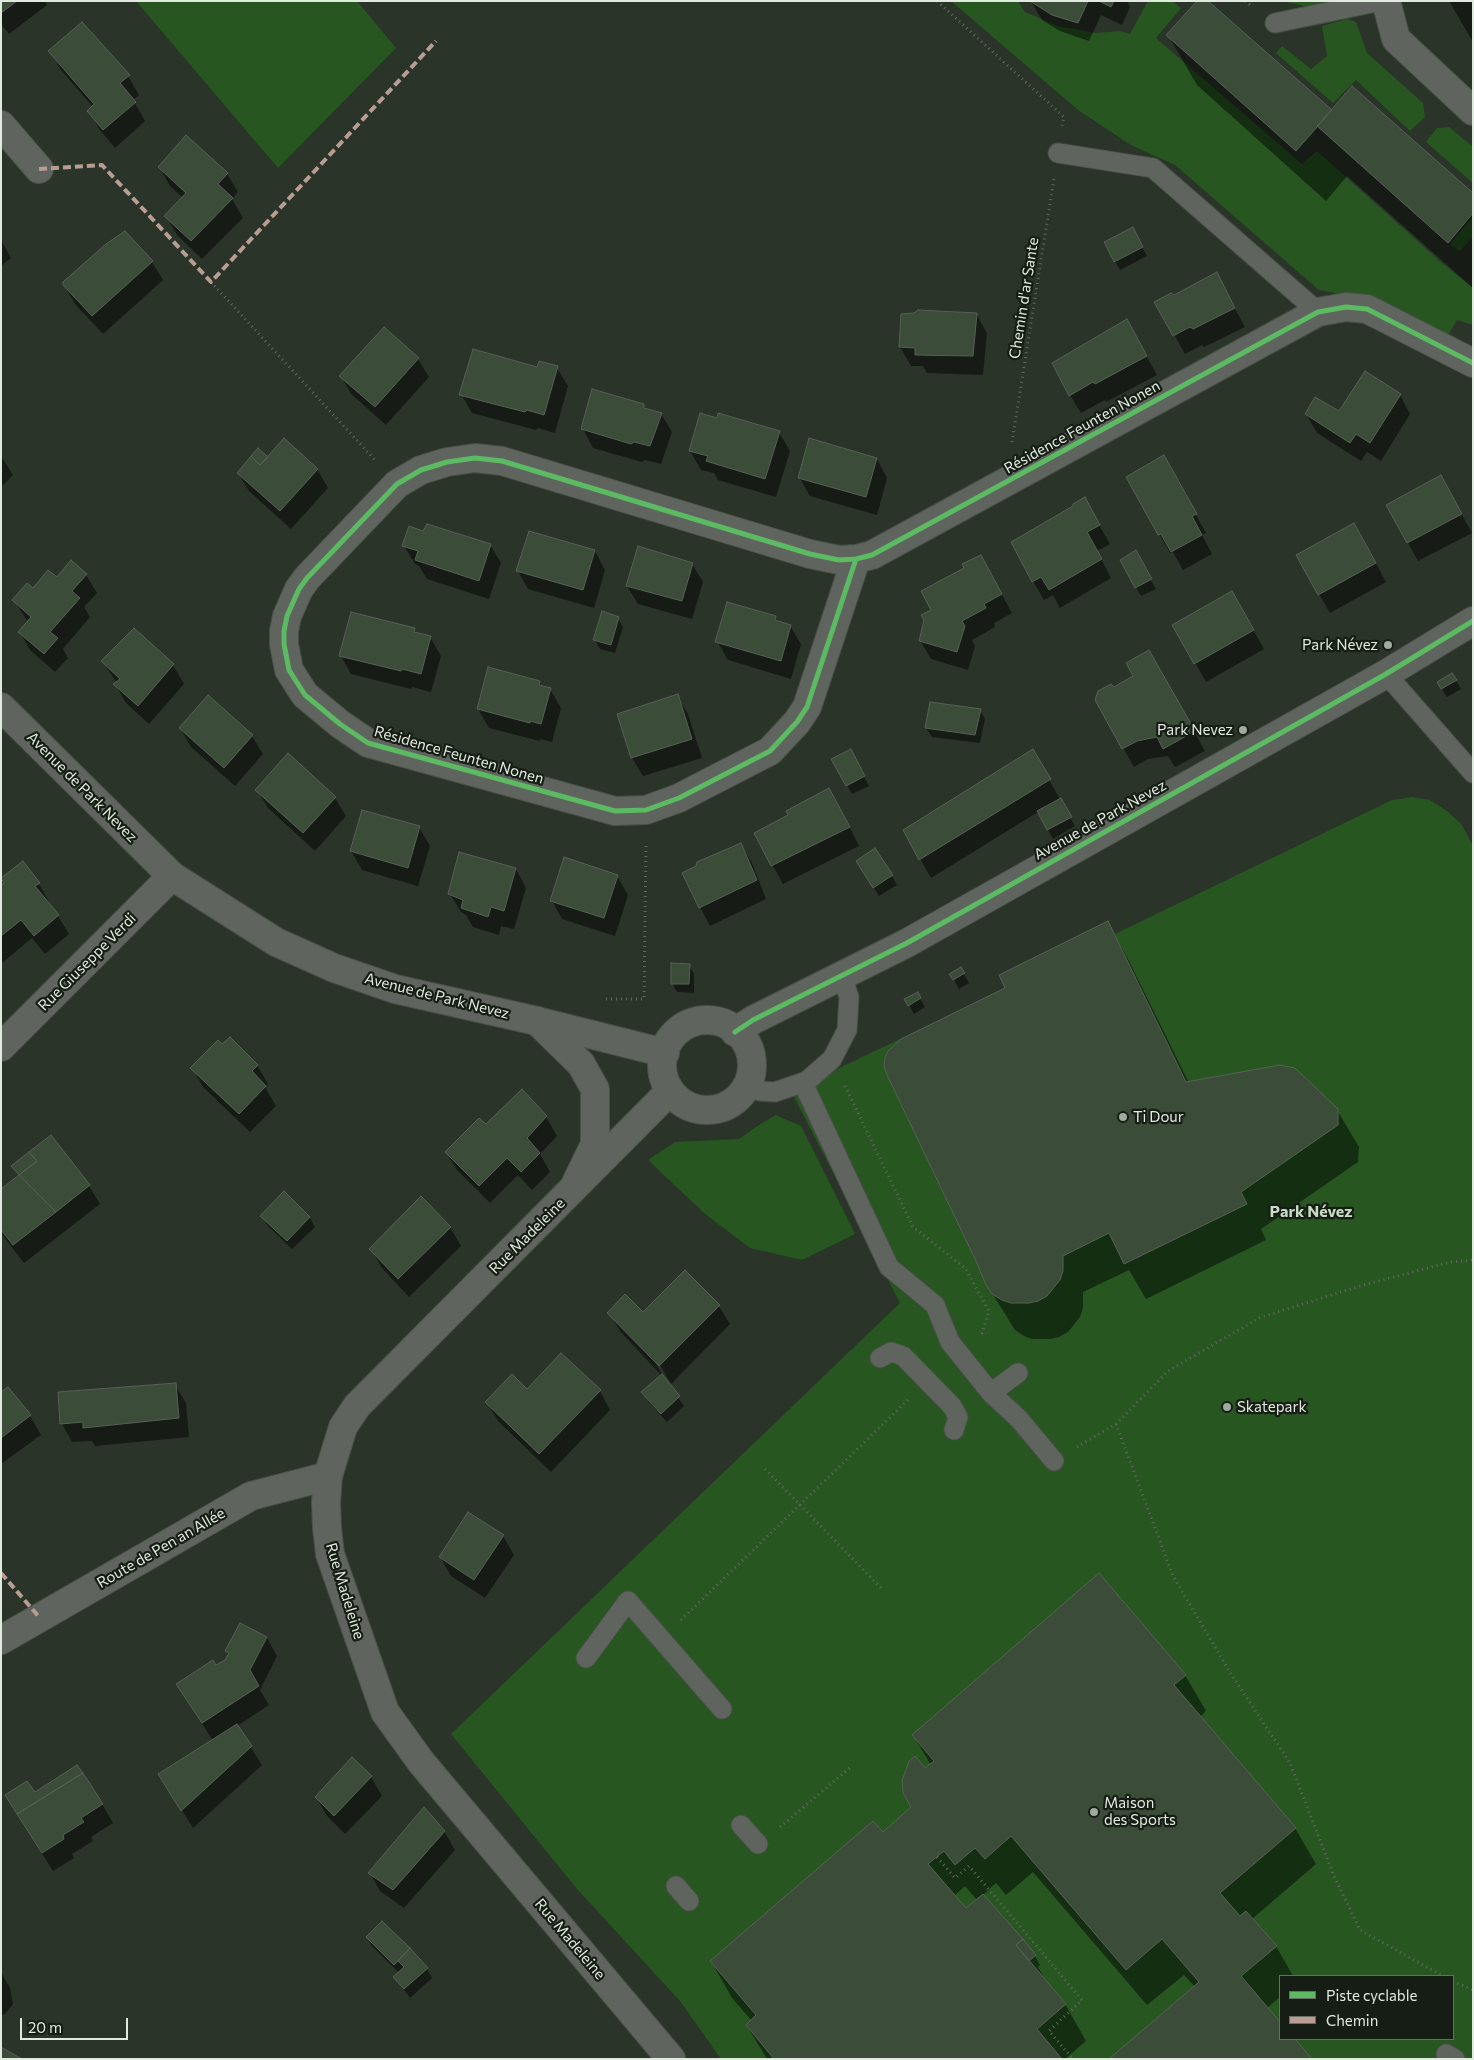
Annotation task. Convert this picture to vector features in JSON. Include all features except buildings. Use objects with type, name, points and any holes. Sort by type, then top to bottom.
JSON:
[{"type":"street","points":[[1386,1],[1396,39],[1473,111]]},
{"type":"street","points":[[1,125],[39,169]]},
{"type":"street","name":"Résidence Feunten Nonen","points":[[856,560],[807,707],[793,727],[770,750],[679,798],[646,810],[615,811],[368,743],[340,724],[305,695],[289,670],[286,657],[284,631],[299,589],[306,578],[397,484],[421,470],[447,462],[475,458],[502,461],[810,554],[839,560],[856,560],[872,555],[1318,312],[1346,307],[1367,310],[1473,363]]},
{"type":"street","name":"Avenue de Park Nevez","points":[[735,1032],[753,1020],[907,943],[1386,674],[1473,621]]},
{"type":"street","name":"Avenue de Park Nevez","points":[[1,707],[172,876],[276,942],[334,968],[395,989],[537,1021],[664,1053]]},
{"type":"street","name":"Rue Giuseppe Verdi","points":[[1,1048],[172,876]]},
{"type":"street","points":[[537,1021],[581,1064],[595,1089],[595,1144],[573,1189]]},
{"type":"street","points":[[694,1021],[722,1022],[735,1032],[745,1039],[753,1067],[743,1094],[720,1110],[691,1109],[669,1092],[660,1064],[670,1038],[694,1021]]},
{"type":"street","name":"Rue Madeleine","points":[[669,1092],[357,1406],[343,1427],[328,1476],[327,1528],[330,1554],[385,1712],[421,1762],[671,2059]]},
{"type":"street","name":"Route de Pen an Allée","points":[[1,1640],[251,1496],[328,1476]]},
{"type":"lane","points":[[1275,23],[1381,1]]},
{"type":"lane","points":[[1058,153],[1153,168],[1318,312]]},
{"type":"lane","points":[[1386,674],[1473,773]]},
{"type":"lane","points":[[746,1087],[760,1091],[775,1092],[806,1090],[832,1059],[847,1030],[849,997],[842,976]]},
{"type":"lane","points":[[806,1090],[889,1267],[935,1305],[950,1342],[991,1393],[1019,1419],[1054,1461]]},
{"type":"lane","points":[[880,1358],[885,1354],[898,1353],[928,1380],[956,1411],[958,1417],[954,1430]]},
{"type":"lane","points":[[991,1393],[1018,1373]]},
{"type":"lane","points":[[586,1658],[628,1601],[722,1709]]},
{"type":"lane","points":[[741,1825],[758,1844]]},
{"type":"lane","points":[[676,1886],[689,1901]]},
{"type":"path","points":[[211,282],[397,484]]},
{"type":"path","points":[[606,999],[644,999],[646,810]]},
{"type":"path","points":[[806,1090],[843,1080],[913,1227],[965,1268],[989,1311],[982,1333],[958,1351]]},
{"type":"path","points":[[1074,1449],[1116,1424],[1168,1371],[1259,1318],[1364,1285],[1451,1262],[1473,1260]]},
{"type":"path","points":[[661,1639],[928,1380]]},
{"type":"path","points":[[1116,1424],[1173,1576],[1231,1674],[1290,1763],[1334,1876],[1360,1930],[1441,1975]]},
{"type":"path","points":[[765,1469],[882,1590]]},
{"type":"path","points":[[775,1830],[852,1766]]},
{"type":"path","points":[[937,1857],[954,1878],[969,1866],[1082,2000],[1049,2031],[1073,2059]]},
{"type":"path","points":[[1454,1981],[1473,1990]]},
{"type":"green space","points":[[136,1],[357,1],[396,48],[278,168]]},
{"type":"green space","points":[[951,1],[1018,1],[1025,12],[1058,26],[1097,33],[1120,31],[1130,34],[1148,1],[1172,1],[1181,8],[1156,38],[1302,164],[1317,151],[1443,264],[1473,288],[1473,325],[1457,320],[1448,335],[1372,300],[1319,290],[1175,165],[1131,145],[1078,110]]},
{"type":"green space","points":[[1282,1],[1344,1],[1313,8]]},
{"type":"green space","points":[[1347,19],[1356,22],[1367,53],[1423,103],[1425,117],[1410,131],[1356,80],[1333,103],[1276,53],[1282,46],[1311,69],[1327,56],[1322,26]]},
{"type":"green space","points":[[1449,127],[1473,147],[1473,183],[1426,142],[1437,128]]},
{"type":"green space","points":[[1473,217],[1473,237],[1460,251],[1450,244]]},
{"type":"green space","points":[[1412,797],[1430,800],[1447,811],[1462,825],[1473,846],[1473,2059],[721,2059],[680,2001],[577,1889],[451,1734],[900,1303],[791,1091],[1005,989],[999,975],[1108,921],[1115,934],[1392,800]]},
{"type":"green space","points":[[776,1115],[801,1126],[855,1234],[802,1260],[750,1248],[704,1213],[648,1160],[675,1142],[739,1139]]},
{"type":"marked path","points":[[39,169],[102,165],[211,282],[436,41]]},
{"type":"marked path","points":[[1,1573],[40,1618]]},
{"type":"cycle path","points":[[856,559],[807,707],[797,722],[770,751],[679,798],[646,810],[615,811],[368,743],[340,724],[305,695],[289,670],[284,644],[287,616],[299,589],[307,578],[397,484],[421,470],[447,462],[475,458],[502,461],[810,554],[839,560],[856,559],[872,555],[1318,312],[1346,307],[1367,309],[1473,363]]},
{"type":"cycle path","points":[[735,1032],[753,1020],[907,943],[1386,674],[1473,621]]},
{"type":"place","name":"Park Névez","points":[[1388,645]]},
{"type":"place","name":"Park Nevez","points":[[1243,730]]},
{"type":"place","name":"Ti Dour","points":[[1123,1117]]},
{"type":"place","name":"Skatepark","points":[[1227,1407]]},
{"type":"place","name":"Maison des Sports","points":[[1094,1812]]},
{"type":"district","name":"Park Névez","points":[[1311,1212]]}]
